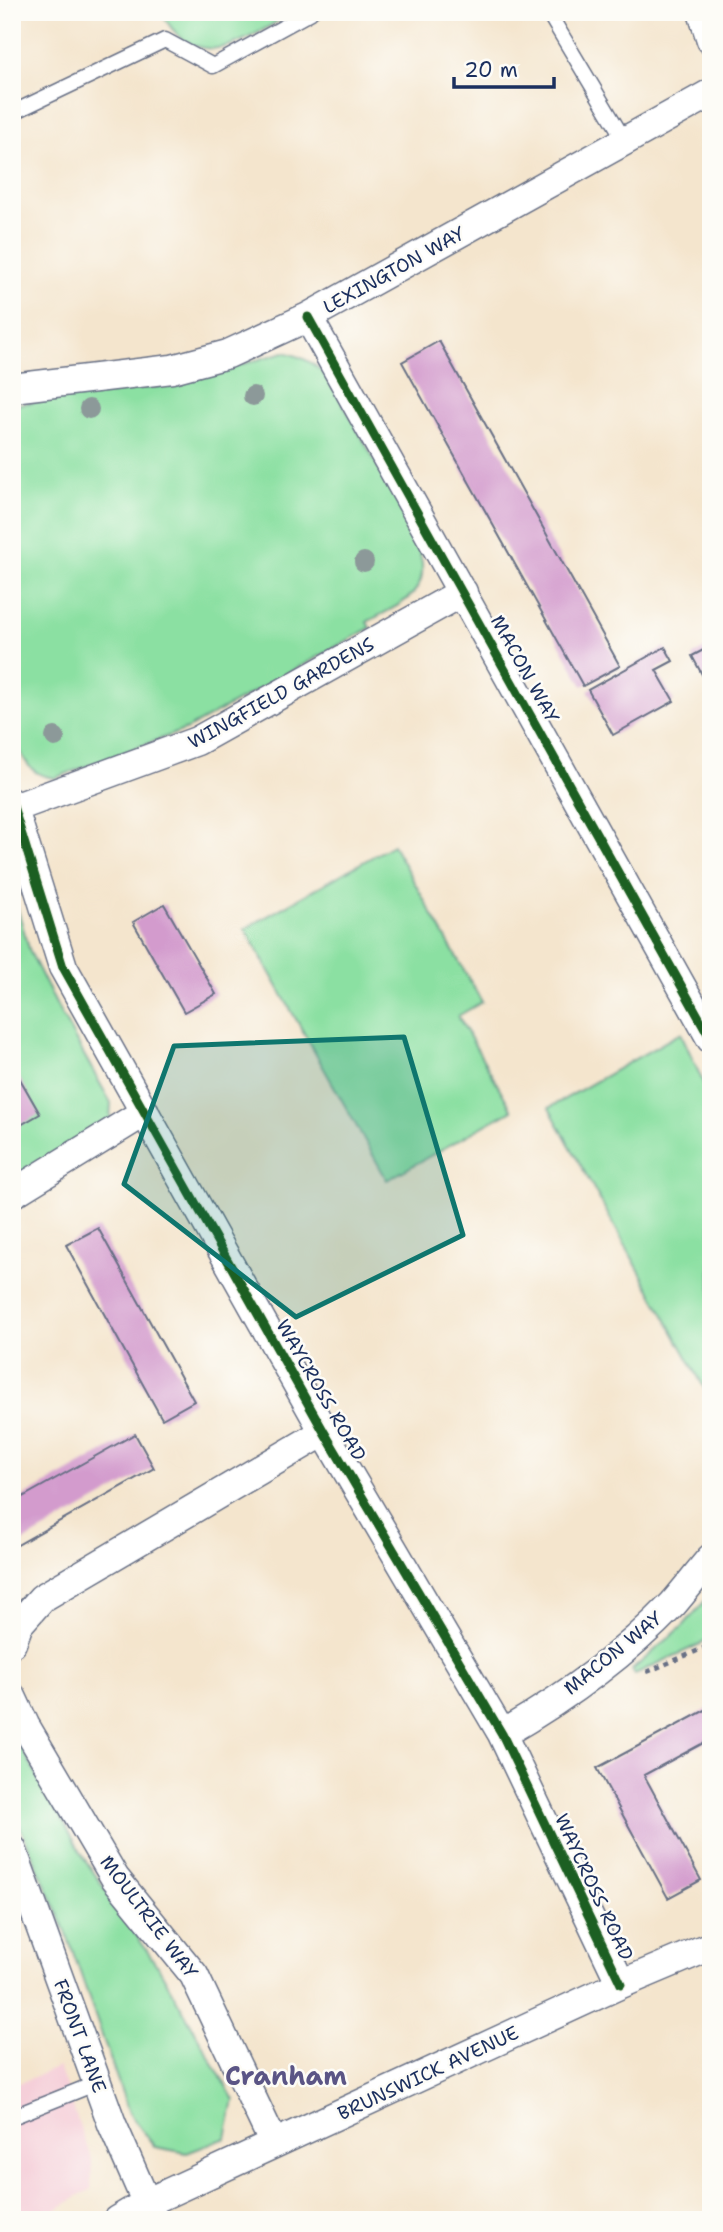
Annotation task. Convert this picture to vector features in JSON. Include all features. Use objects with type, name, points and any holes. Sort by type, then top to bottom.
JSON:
[{"type":"street","points":[[702,12],[711,40]]},
{"type":"street","name":"LEXINGTON WAY","points":[[12,388],[172,369],[228,354],[308,317],[711,93]]},
{"type":"street","name":"MACON WAY","points":[[308,317],[711,1039]]},
{"type":"street","name":"WINGFIELD GARDENS","points":[[13,806],[197,741],[463,592]]},
{"type":"street","name":"WAYCROSS ROAD","points":[[13,806],[63,967],[324,1432],[502,1734],[621,1984]]},
{"type":"street","points":[[12,1194],[145,1112]]},
{"type":"street","points":[[12,1643],[19,1624],[42,1598],[324,1432]]},
{"type":"street","name":"MACON WAY","points":[[502,1734],[536,1714],[621,1651],[672,1604],[711,1558]]},
{"type":"street","name":"MOULTRIE WAY","points":[[12,1697],[25,1726],[116,1878],[194,1975],[274,2144]]},
{"type":"street","name":"FRONT LANE","points":[[12,1849],[112,2124],[150,2211]]},
{"type":"street","name":"BRUNSWICK AVENUE","points":[[117,2220],[150,2211],[274,2144],[621,1984],[711,1946]]},
{"type":"lane","points":[[12,113],[164,40],[213,66],[310,12]]},
{"type":"lane","points":[[548,12],[625,141]]},
{"type":"lane","points":[[12,2118],[97,2083]]},
{"type":"highlighted area","points":[[404,1037],[463,1235],[296,1317],[124,1184],[174,1046]]},
{"type":"shaded area","points":[[59,2067],[92,2161],[91,2189],[39,2220],[12,2220],[12,2086]]},
{"type":"green space","points":[[161,12],[293,12],[240,42],[206,48],[190,44],[175,32]]},
{"type":"green space","points":[[284,352],[309,362],[330,380],[425,551],[420,554],[421,580],[416,589],[400,604],[367,622],[370,628],[187,729],[55,778],[38,773],[28,764],[12,735],[12,405],[176,384]]},
{"type":"green space","points":[[393,845],[482,1002],[458,1016],[512,1110],[387,1180],[245,929]]},
{"type":"green space","points":[[12,889],[30,952],[111,1103],[110,1119],[21,1176],[12,1160]]},
{"type":"green space","points":[[681,1033],[711,1100],[711,1400],[549,1108]]},
{"type":"green space","points":[[711,1594],[711,1639],[635,1674],[632,1670],[684,1625]]},
{"type":"green space","points":[[12,1731],[84,1858],[160,1970],[234,2100],[226,2138],[187,2153],[155,2147],[129,2113],[66,1932],[12,1808]]},
{"type":"building","points":[[439,341],[620,666],[583,686],[402,362]]},
{"type":"building","points":[[711,646],[711,691],[692,656]]},
{"type":"building","points":[[665,647],[673,661],[656,670],[674,701],[613,735],[588,690]]},
{"type":"building","points":[[164,904],[216,994],[184,1012],[133,922]]},
{"type":"building","points":[[12,1065],[40,1114],[12,1130]]},
{"type":"building","points":[[98,1228],[194,1401],[162,1419],[66,1245]]},
{"type":"building","points":[[135,1434],[154,1468],[12,1548],[12,1503]]},
{"type":"building","points":[[711,1707],[711,1739],[644,1775],[701,1880],[668,1898],[597,1768]]},
{"type":"cycle path","points":[[308,317],[711,1039]]},
{"type":"cycle path","points":[[12,803],[63,967],[324,1432],[502,1734],[621,1984]]},
{"type":"district","name":"Cranham","points":[[286,2075]]}]
